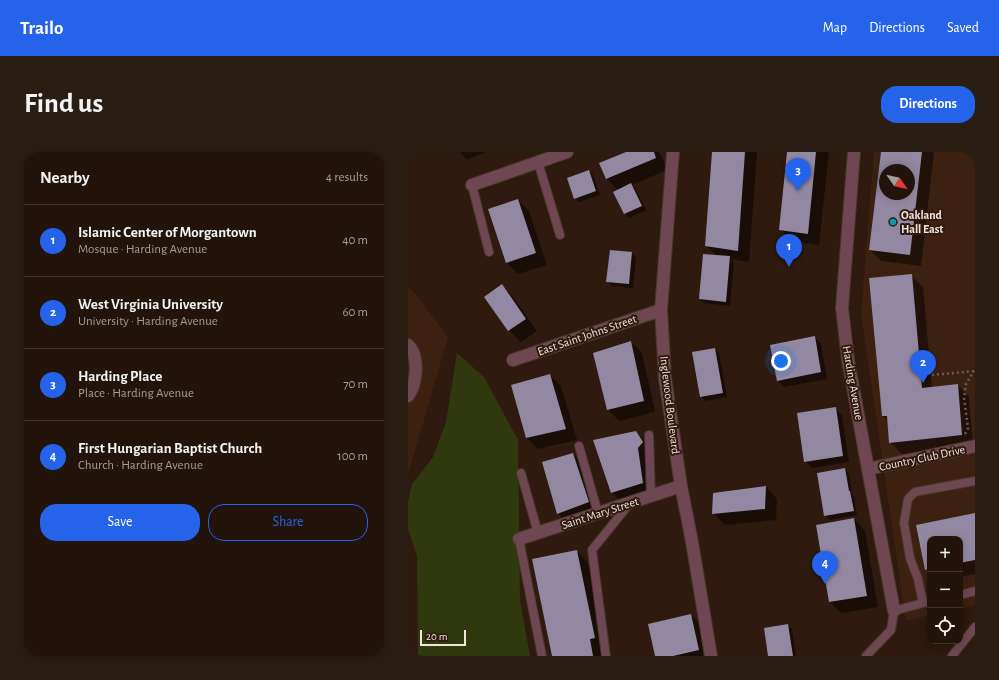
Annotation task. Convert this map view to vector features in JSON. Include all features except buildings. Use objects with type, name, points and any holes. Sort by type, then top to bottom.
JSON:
[{"type":"street","points":[[472,185],[567,152]]},
{"type":"street","name":"Inglewood Boulevard","points":[[673,152],[661,310],[665,378],[681,486],[692,542],[710,656]]},
{"type":"street","name":"Harding Avenue","points":[[854,152],[842,308],[848,360],[894,611]]},
{"type":"street","name":"East Saint Johns Street","points":[[513,360],[661,310]]},
{"type":"street","points":[[408,344],[413,352],[416,371],[411,392],[408,396]]},
{"type":"street","name":"Country Club Drive","points":[[868,469],[975,446]]},
{"type":"street","name":"Saint Mary Street","points":[[519,539],[681,486]]},
{"type":"lane","points":[[538,162],[560,235]]},
{"type":"lane","points":[[472,185],[489,252]]},
{"type":"lane","points":[[649,435],[651,496]]},
{"type":"lane","points":[[579,446],[598,513]]},
{"type":"lane","points":[[521,473],[538,532]]},
{"type":"lane","points":[[866,656],[891,630],[894,611],[926,602],[910,558],[904,523],[908,499],[915,492],[975,481]]},
{"type":"lane","points":[[606,656],[592,550],[631,503]]},
{"type":"lane","points":[[519,539],[542,656]]},
{"type":"lane","points":[[963,594],[975,591]]},
{"type":"lane","points":[[952,656],[975,627]]},
{"type":"path","points":[[932,375],[974,371]]},
{"type":"path","points":[[965,434],[968,428],[964,398],[966,384],[974,371]]},
{"type":"shaded area","points":[[874,152],[975,152],[975,605],[963,608],[963,536],[927,536],[927,616],[906,621],[861,314]]},
{"type":"shaded area","points":[[408,288],[413,291],[448,337],[408,475]]},
{"type":"green space","points":[[457,353],[484,377],[518,440],[520,600],[530,656],[418,656],[417,556],[408,529],[408,502],[412,484],[433,457],[446,422]]},
{"type":"place","name":"Harding Place","points":[[798,191]]},
{"type":"place","name":"Oakland Hall East","points":[[893,222]]},
{"type":"place","name":"Islamic Center of Morgantown","points":[[789,267]]},
{"type":"place","name":"West Virginia University","points":[[923,383]]},
{"type":"place","name":"First Hungarian Baptist Church","points":[[825,584]]}]
